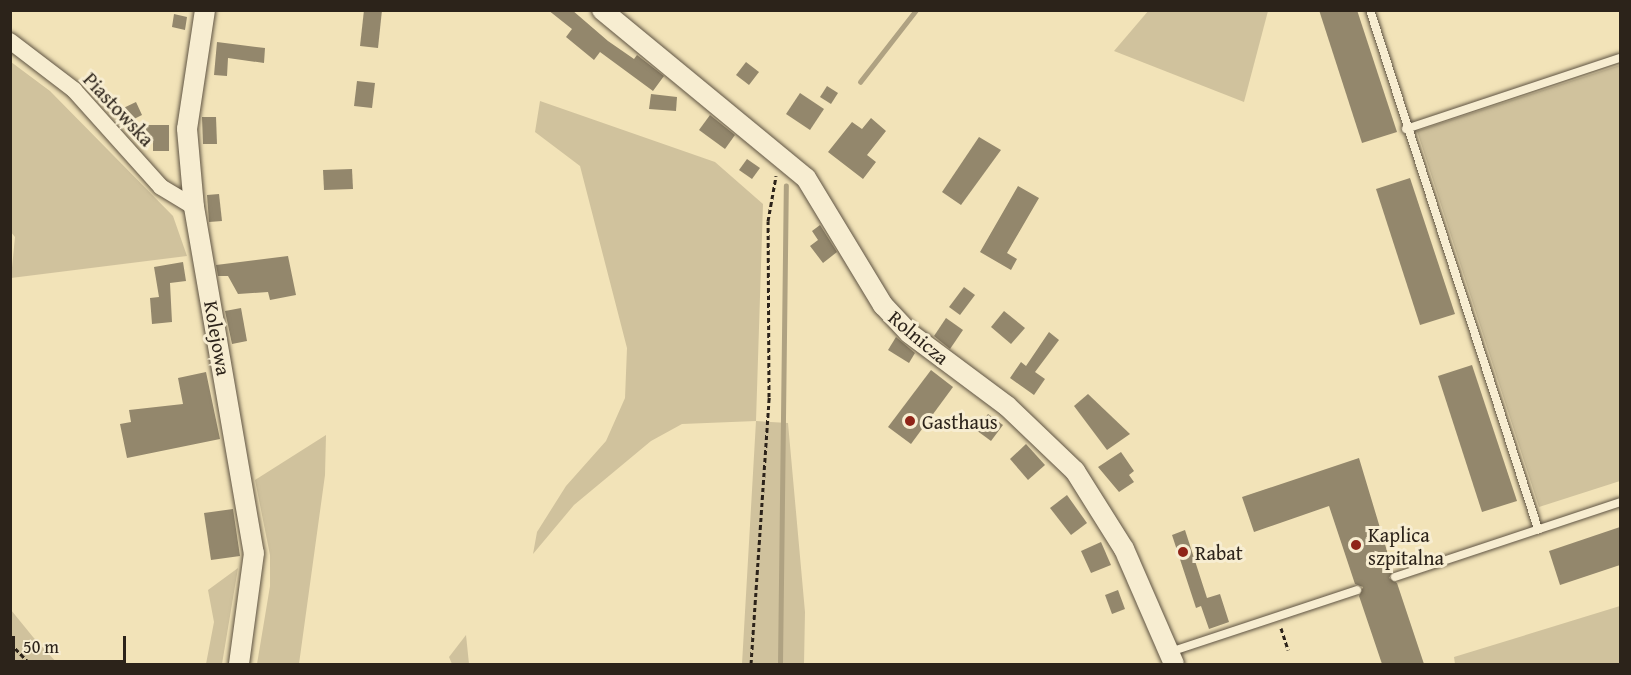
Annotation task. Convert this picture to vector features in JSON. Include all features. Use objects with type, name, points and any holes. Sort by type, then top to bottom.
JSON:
[{"type":"street","name":"Kolejowa","points":[[205,10],[187,129],[194,207],[254,554],[239,664]]},
{"type":"street","name":"Rolnicza","points":[[602,10],[787,163],[818,193],[883,306],[909,333],[1007,406],[1075,471],[1124,549],[1172,658]]},
{"type":"street","name":"Piastowska","points":[[10,42],[74,90],[161,187],[194,207]]},
{"type":"lane","points":[[1370,10],[1406,129],[1538,529]]},
{"type":"lane","points":[[1406,129],[1620,58]]},
{"type":"lane","points":[[1395,577],[1620,502]]},
{"type":"lane","points":[[1172,658],[1357,590]]},
{"type":"path","points":[[751,664],[769,397],[768,220],[774,180],[787,163]]},
{"type":"path","points":[[1281,626],[1288,650]]},
{"type":"path","points":[[10,643],[30,664]]},
{"type":"shaded area","points":[[1149,10],[1268,11],[1244,102],[1114,51]]},
{"type":"shaded area","points":[[11,62],[50,91],[173,216],[187,256],[11,278],[15,237],[10,231]]},
{"type":"shaded area","points":[[1620,65],[1620,481],[1539,507],[1417,131]]},
{"type":"shaded area","points":[[540,101],[715,162],[763,204],[756,421],[682,424],[651,441],[574,505],[533,554],[537,532],[566,486],[606,441],[625,398],[627,348],[580,166],[535,132]]},
{"type":"shaded area","points":[[756,421],[788,423],[805,612],[804,664],[742,664]]},
{"type":"shaded area","points":[[326,435],[325,475],[299,664],[257,664],[270,586],[270,555],[255,480]]},
{"type":"shaded area","points":[[238,568],[222,664],[206,664],[214,622],[208,590]]},
{"type":"shaded area","points":[[1620,606],[1620,664],[1455,664],[1454,657]]},
{"type":"shaded area","points":[[11,610],[33,637],[58,664],[11,664]]},
{"type":"shaded area","points":[[466,635],[469,664],[452,664],[449,657]]},
{"type":"building","points":[[364,10],[382,10],[378,48],[360,46]]},
{"type":"building","points":[[548,10],[572,10],[608,41],[634,59],[637,55],[664,76],[653,91],[600,52],[594,60],[566,37],[572,29]]},
{"type":"building","points":[[1319,10],[1357,10],[1397,132],[1362,143]]},
{"type":"building","points":[[174,14],[187,17],[185,30],[172,27]]},
{"type":"building","points":[[217,42],[265,48],[264,63],[228,58],[227,76],[214,75]]},
{"type":"building","points":[[746,62],[759,72],[749,85],[736,75]]},
{"type":"building","points":[[357,81],[375,83],[372,108],[354,106]]},
{"type":"building","points":[[827,86],[838,93],[831,104],[820,97]]},
{"type":"building","points":[[800,93],[824,109],[810,130],[786,114]]},
{"type":"building","points":[[651,94],[677,97],[676,111],[649,109]]},
{"type":"building","points":[[136,102],[142,115],[122,125],[115,112]]},
{"type":"building","points":[[710,115],[735,135],[725,149],[699,130]]},
{"type":"building","points":[[202,117],[216,117],[217,144],[203,144]]},
{"type":"building","points":[[871,118],[886,131],[867,155],[876,162],[863,179],[828,152],[852,122],[862,129]]},
{"type":"building","points":[[146,125],[169,125],[169,151],[153,151],[153,141],[146,141]]},
{"type":"building","points":[[979,137],[1001,150],[961,205],[942,192]]},
{"type":"building","points":[[747,159],[760,168],[752,179],[739,170]]},
{"type":"building","points":[[352,169],[353,189],[324,190],[323,170]]},
{"type":"building","points":[[1410,178],[1455,314],[1420,325],[1376,189]]},
{"type":"building","points":[[1018,186],[1039,198],[1007,253],[1017,259],[1011,270],[980,252]]},
{"type":"building","points":[[219,194],[222,221],[209,222],[207,195]]},
{"type":"building","points":[[820,225],[837,252],[823,263],[810,246],[818,240],[812,231]]},
{"type":"building","points":[[288,256],[296,295],[270,300],[268,292],[238,294],[228,276],[218,276],[216,265]]},
{"type":"building","points":[[183,262],[186,281],[170,283],[172,322],[152,324],[150,298],[159,297],[154,267]]},
{"type":"building","points":[[964,287],[975,295],[960,315],[949,307]]},
{"type":"building","points":[[241,308],[247,341],[232,344],[225,311]]},
{"type":"building","points":[[1004,311],[1025,328],[1011,344],[991,327]]},
{"type":"building","points":[[946,318],[963,330],[950,349],[934,336]]},
{"type":"building","points":[[1049,332],[1059,340],[1035,372],[1045,379],[1034,395],[1010,378],[1021,362],[1026,366]]},
{"type":"building","points":[[896,337],[915,353],[909,363],[888,350]]},
{"type":"building","points":[[1472,365],[1517,501],[1482,512],[1438,376]]},
{"type":"building","points":[[931,370],[953,387],[911,444],[888,427]]},
{"type":"building","points":[[206,372],[220,439],[127,458],[120,424],[131,422],[129,410],[183,404],[178,378]]},
{"type":"building","points":[[1088,394],[1130,434],[1107,450],[1074,406]]},
{"type":"building","points":[[988,414],[1003,425],[991,441],[976,430]]},
{"type":"building","points":[[1026,444],[1045,465],[1028,480],[1010,459]]},
{"type":"building","points":[[1121,452],[1134,471],[1129,475],[1134,482],[1119,492],[1098,467]]},
{"type":"building","points":[[1359,458],[1393,571],[1389,578],[1397,583],[1424,664],[1382,664],[1359,596],[1363,587],[1355,584],[1329,506],[1254,532],[1242,497]]},
{"type":"building","points":[[1067,495],[1087,523],[1071,535],[1050,508]]},
{"type":"building","points":[[233,509],[240,556],[211,560],[204,513]]},
{"type":"building","points":[[1620,527],[1620,565],[1560,585],[1549,551]]},
{"type":"building","points":[[1185,530],[1207,598],[1220,594],[1229,622],[1209,629],[1201,606],[1196,608],[1172,535]]},
{"type":"building","points":[[1101,542],[1111,565],[1091,573],[1081,551]]},
{"type":"building","points":[[1118,590],[1125,609],[1112,614],[1105,595]]},
{"type":"waterway","points":[[860,82],[916,10]]},
{"type":"waterway","points":[[780,664],[786,186]]},
{"type":"place","name":"Gasthaus","points":[[910,421]]},
{"type":"place","name":"Kaplica szpitalna","points":[[1356,545]]},
{"type":"place","name":"Rabat","points":[[1183,552]]}]
